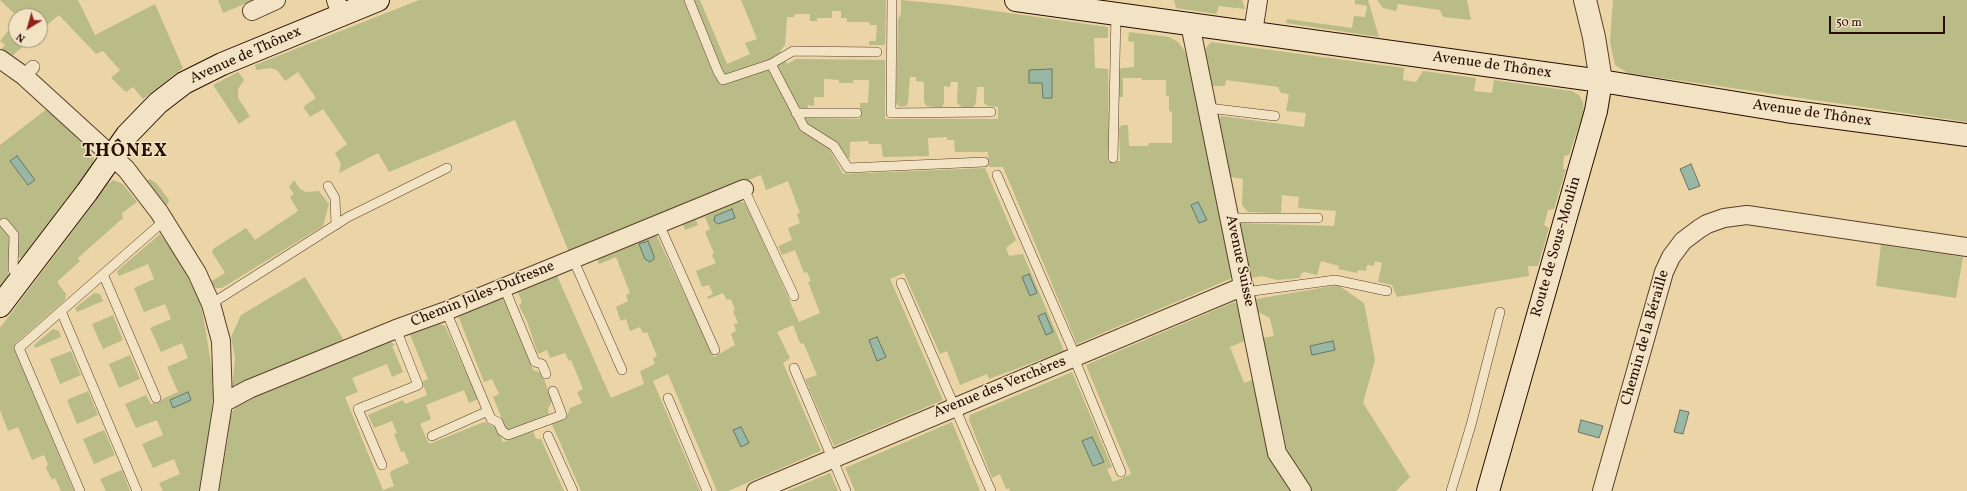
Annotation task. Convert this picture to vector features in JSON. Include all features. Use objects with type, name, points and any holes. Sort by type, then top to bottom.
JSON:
[{"type":"main road","name":"Avenue de Thônex","points":[[0,306],[114,156],[127,135],[158,103],[184,84],[338,7],[378,0]]},
{"type":"main road","name":"Avenue de Thônex","points":[[1016,0],[1167,17],[1190,24],[1601,81],[1786,111],[1967,135]]},
{"type":"main road","name":"Route de Sous-Moulin","points":[[1488,491],[1596,110],[1601,81],[1594,37],[1585,0]]},
{"type":"street","points":[[252,11],[276,0]]},
{"type":"street","points":[[1253,33],[1258,0]]},
{"type":"street","name":"Avenue Suisse","points":[[1190,24],[1245,289],[1277,453],[1302,491]]},
{"type":"street","points":[[0,59],[29,71],[114,156],[165,216],[198,273],[211,304],[221,341],[223,403],[209,491]]},
{"type":"street","name":"Chemin Jules-Dufresne","points":[[223,403],[250,389],[396,329],[504,288],[744,189]]},
{"type":"street","name":"Chemin de la Béraille","points":[[1602,491],[1664,272],[1675,251],[1683,241],[1699,229],[1724,218],[1747,215],[1967,247]]},
{"type":"street","name":"Avenue des Verchères","points":[[756,491],[956,406],[1245,289]]},
{"type":"lane","points":[[688,0],[718,72],[723,80],[771,64],[794,51],[877,52]]},
{"type":"lane","points":[[892,0],[891,113],[991,112]]},
{"type":"lane","points":[[1113,158],[1114,11]]},
{"type":"lane","points":[[771,64],[804,126],[834,146],[848,168],[984,162]]},
{"type":"lane","points":[[1208,108],[1274,116]]},
{"type":"lane","points":[[796,113],[857,113]]},
{"type":"lane","points":[[211,304],[336,225],[418,181],[448,168]]},
{"type":"lane","points":[[997,175],[1075,358],[1121,472]]},
{"type":"lane","points":[[328,186],[335,198],[336,225]]},
{"type":"lane","points":[[744,189],[794,296]]},
{"type":"lane","points":[[80,491],[19,348],[103,274],[165,216]]},
{"type":"lane","points":[[1230,218],[1318,218]]},
{"type":"lane","points":[[4,223],[14,235],[13,270],[22,277]]},
{"type":"lane","points":[[659,224],[715,350]]},
{"type":"lane","points":[[573,259],[622,370]]},
{"type":"lane","points":[[103,274],[156,398]]},
{"type":"lane","points":[[1245,289],[1335,280],[1387,291]]},
{"type":"lane","points":[[901,283],[956,406],[991,491]]},
{"type":"lane","points":[[504,288],[535,362],[542,364],[546,374]]},
{"type":"lane","points":[[61,310],[137,491]]},
{"type":"lane","points":[[446,311],[491,419],[498,422],[502,431],[508,435],[562,415],[553,391]]},
{"type":"lane","points":[[1451,491],[1471,425],[1500,312]]},
{"type":"lane","points":[[382,465],[358,409],[418,385],[396,329]]},
{"type":"lane","points":[[794,368],[846,491]]},
{"type":"lane","points":[[668,398],[707,491]]},
{"type":"lane","points":[[432,436],[488,411]]},
{"type":"lane","points":[[548,436],[573,491]]},
{"type":"green space","points":[[0,0],[78,0],[95,35],[155,4],[183,68],[143,99],[133,87],[126,92],[111,78],[120,70],[103,51],[96,54],[59,15],[48,24],[48,8],[8,8]]},
{"type":"green space","points":[[218,0],[254,0],[223,13]]},
{"type":"green space","points":[[419,0],[700,0],[727,64],[750,54],[745,43],[757,39],[741,0],[886,0],[885,45],[869,45],[869,41],[876,41],[877,25],[870,25],[869,22],[847,22],[847,18],[841,18],[841,11],[832,11],[832,18],[817,18],[817,21],[810,21],[810,14],[795,14],[794,17],[787,17],[785,45],[780,51],[787,64],[796,59],[885,60],[885,119],[998,119],[998,107],[988,106],[984,103],[984,87],[977,87],[976,103],[973,107],[962,107],[957,103],[958,82],[951,82],[950,87],[944,86],[944,103],[942,107],[934,107],[927,106],[924,102],[924,82],[916,81],[916,77],[910,77],[908,103],[906,106],[900,107],[896,103],[898,19],[901,14],[901,0],[952,5],[1108,27],[1108,38],[1094,38],[1095,68],[1108,69],[1108,162],[1120,161],[1119,128],[1122,125],[1128,125],[1129,146],[1148,146],[1149,143],[1172,143],[1172,112],[1169,111],[1169,96],[1166,96],[1166,80],[1123,78],[1123,97],[1118,97],[1118,70],[1122,68],[1134,67],[1134,42],[1128,41],[1129,32],[1169,37],[1178,42],[1184,50],[1190,66],[1233,272],[1230,279],[1077,344],[1003,167],[989,167],[988,152],[955,152],[954,140],[947,140],[947,137],[928,138],[929,156],[883,157],[881,144],[869,144],[868,141],[850,142],[850,158],[848,158],[837,145],[821,133],[843,174],[985,168],[1016,240],[1006,248],[1009,256],[1023,254],[1064,351],[989,379],[987,374],[960,385],[947,351],[940,354],[904,273],[890,279],[943,400],[834,446],[805,379],[817,375],[804,344],[800,343],[793,325],[777,332],[790,358],[783,363],[821,451],[728,491],[717,491],[668,374],[653,381],[700,491],[581,491],[551,422],[567,416],[570,408],[582,403],[577,392],[583,389],[571,360],[569,361],[565,353],[550,358],[547,350],[538,354],[527,321],[519,306],[522,302],[516,288],[555,271],[611,398],[644,384],[640,371],[655,364],[653,358],[657,356],[647,332],[643,333],[640,327],[630,331],[626,319],[621,321],[620,319],[616,307],[628,301],[626,295],[630,293],[616,257],[599,264],[596,257],[656,234],[714,357],[735,345],[731,334],[736,331],[734,324],[738,323],[733,311],[735,310],[731,299],[727,300],[723,293],[708,299],[707,297],[713,294],[709,285],[702,287],[696,271],[716,263],[712,255],[714,253],[705,232],[710,229],[705,217],[696,220],[698,225],[685,230],[682,222],[734,200],[746,203],[799,322],[820,313],[808,282],[811,281],[807,272],[804,273],[795,250],[782,255],[778,246],[792,240],[788,228],[800,223],[797,214],[800,213],[788,181],[766,190],[761,175],[569,252],[515,120],[389,172],[378,153],[339,173],[341,164],[335,153],[347,144],[323,109],[310,117],[303,107],[316,98],[298,72],[285,81],[277,70],[271,68],[256,70],[255,65]],"holes":[[[824,79],[839,80],[839,83],[853,83],[853,80],[869,80],[868,103],[860,103],[860,119],[813,118],[807,105],[814,106],[814,97],[824,97]]]},
{"type":"green space","points":[[1174,0],[1242,0],[1245,9],[1219,6],[1216,14],[1176,8]]},
{"type":"green space","points":[[1355,0],[1368,0],[1379,37],[1286,23],[1287,19],[1352,28],[1354,16],[1365,17],[1367,6],[1355,4]]},
{"type":"green space","points":[[1377,0],[1467,0],[1471,20],[1443,17],[1440,10],[1398,4],[1396,11],[1383,8]]},
{"type":"green space","points":[[1613,0],[1967,0],[1967,122],[1628,73],[1615,65],[1610,42]]},
{"type":"green space","points":[[8,31],[8,48],[21,48],[10,58],[0,51],[5,45],[0,41]]},
{"type":"green space","points":[[1211,42],[1404,68],[1403,80],[1416,82],[1423,71],[1476,78],[1474,91],[1492,93],[1494,80],[1572,91],[1579,95],[1583,102],[1584,111],[1569,155],[1564,156],[1563,169],[1566,169],[1554,209],[1548,210],[1544,225],[1549,228],[1538,266],[1528,266],[1529,276],[1397,297],[1392,285],[1378,282],[1382,263],[1375,261],[1374,266],[1367,265],[1366,271],[1358,270],[1357,273],[1338,269],[1339,266],[1321,261],[1317,275],[1304,272],[1301,274],[1300,278],[1277,280],[1262,276],[1251,278],[1239,223],[1334,226],[1336,211],[1298,208],[1299,197],[1282,195],[1281,213],[1248,212],[1242,205],[1243,179],[1230,177],[1219,118],[1221,116],[1304,127],[1306,113],[1286,111],[1289,94],[1281,93],[1278,87],[1226,80],[1225,86],[1211,86],[1205,49]]},
{"type":"green space","points":[[238,72],[244,80],[238,89],[238,98],[250,116],[239,124],[213,85]]},
{"type":"green space","points":[[48,108],[91,152],[94,158],[92,165],[22,258],[8,257],[8,278],[0,288],[0,145]]},
{"type":"green space","points":[[150,179],[157,184],[169,200],[168,204],[163,207],[146,181]]},
{"type":"green space","points":[[113,180],[123,184],[137,202],[122,213],[123,218],[78,258],[80,261],[57,282],[66,294],[65,300],[16,343],[14,348],[74,491],[61,491],[55,478],[52,480],[46,468],[48,464],[44,455],[32,460],[18,427],[8,431],[0,410],[0,328],[108,184]]},
{"type":"green space","points":[[294,180],[300,189],[306,192],[319,191],[329,204],[323,226],[222,288],[216,288],[210,282],[225,273],[212,252],[213,249],[246,228],[255,240],[298,211],[290,197],[294,194],[289,187]]},
{"type":"green space","points":[[160,234],[180,262],[200,301],[206,332],[212,371],[213,396],[209,444],[202,491],[163,491],[159,483],[180,474],[174,459],[153,468],[142,444],[163,435],[157,420],[136,428],[125,404],[146,395],[151,404],[178,392],[167,367],[188,358],[182,343],[161,352],[150,328],[171,319],[165,304],[144,312],[134,288],[154,279],[148,264],[119,276],[117,271]]},
{"type":"green space","points":[[1881,245],[1963,257],[1956,298],[1876,286]]},
{"type":"green space","points":[[305,277],[345,342],[232,389],[235,358],[231,337],[241,315]]},
{"type":"green space","points":[[1338,285],[1364,303],[1375,360],[1363,403],[1410,477],[1396,491],[1312,491],[1288,455],[1262,338],[1274,336],[1270,318],[1258,312],[1256,299]]},
{"type":"green space","points":[[94,293],[100,294],[103,301],[77,312],[75,308]]},
{"type":"green space","points":[[496,296],[504,299],[533,370],[542,373],[552,401],[548,409],[549,414],[509,431],[506,429],[493,397],[499,394],[492,379],[484,382],[459,318],[459,311]]},
{"type":"green space","points":[[1234,302],[1239,306],[1247,340],[1230,347],[1244,383],[1255,379],[1292,491],[1010,491],[1009,488],[1006,489],[1000,474],[992,478],[969,420],[970,415],[1072,372],[1112,467],[1107,469],[1113,482],[1131,474],[1086,365]]},
{"type":"green space","points":[[113,315],[123,340],[103,349],[92,324]]},
{"type":"green space","points":[[434,322],[445,326],[478,399],[469,403],[464,390],[426,405],[431,419],[420,424],[429,444],[484,422],[496,427],[503,442],[533,431],[536,439],[541,439],[564,491],[219,491],[228,438],[229,416],[240,401],[389,340],[395,345],[392,346],[403,372],[392,377],[387,364],[352,378],[358,392],[345,397],[383,490],[394,486],[390,474],[391,471],[409,463],[404,451],[401,452],[394,434],[397,433],[392,421],[374,428],[368,415],[403,400],[405,404],[427,395],[422,382],[428,379],[409,332]]},
{"type":"green space","points":[[53,329],[59,331],[61,337],[35,348],[34,345]]},
{"type":"green space","points":[[71,351],[81,375],[60,384],[50,359]]},
{"type":"green space","points":[[130,355],[140,379],[119,388],[109,364]]},
{"type":"green space","points":[[88,391],[98,415],[77,424],[67,400]]},
{"type":"green space","points":[[952,422],[980,491],[855,491],[845,468]]},
{"type":"green space","points":[[104,430],[115,455],[94,464],[83,439]]},
{"type":"green space","points":[[122,470],[130,491],[106,491],[100,479]]},
{"type":"green space","points":[[830,473],[838,491],[787,491]]},
{"type":"shaded area","points":[[1052,69],[1052,98],[1043,98],[1042,83],[1029,83],[1029,70]]},
{"type":"shaded area","points":[[17,156],[35,180],[28,185],[10,161]]},
{"type":"shaded area","points":[[1691,164],[1700,186],[1689,190],[1680,169]]},
{"type":"shaded area","points":[[1198,202],[1207,220],[1199,223],[1191,205]]},
{"type":"shaded area","points":[[732,209],[735,218],[718,224],[714,221],[715,216]]},
{"type":"shaded area","points":[[648,241],[654,256],[654,259],[650,262],[645,259],[639,244]]},
{"type":"shaded area","points":[[1029,274],[1037,293],[1030,296],[1022,277]]},
{"type":"shaded area","points":[[1045,313],[1053,332],[1046,335],[1038,316]]},
{"type":"shaded area","points":[[877,337],[886,357],[877,361],[869,340]]},
{"type":"shaded area","points":[[1333,341],[1335,350],[1312,355],[1310,346]]},
{"type":"shaded area","points":[[188,392],[191,400],[173,408],[170,400]]},
{"type":"shaded area","points":[[1680,410],[1689,412],[1683,434],[1674,432]]},
{"type":"shaded area","points":[[1581,420],[1603,426],[1599,438],[1578,432]]},
{"type":"shaded area","points":[[741,427],[749,443],[741,447],[733,430]]},
{"type":"shaded area","points":[[1092,437],[1104,462],[1093,466],[1082,441]]},
{"type":"district","name":"THÔNEX","points":[[125,153]]}]
